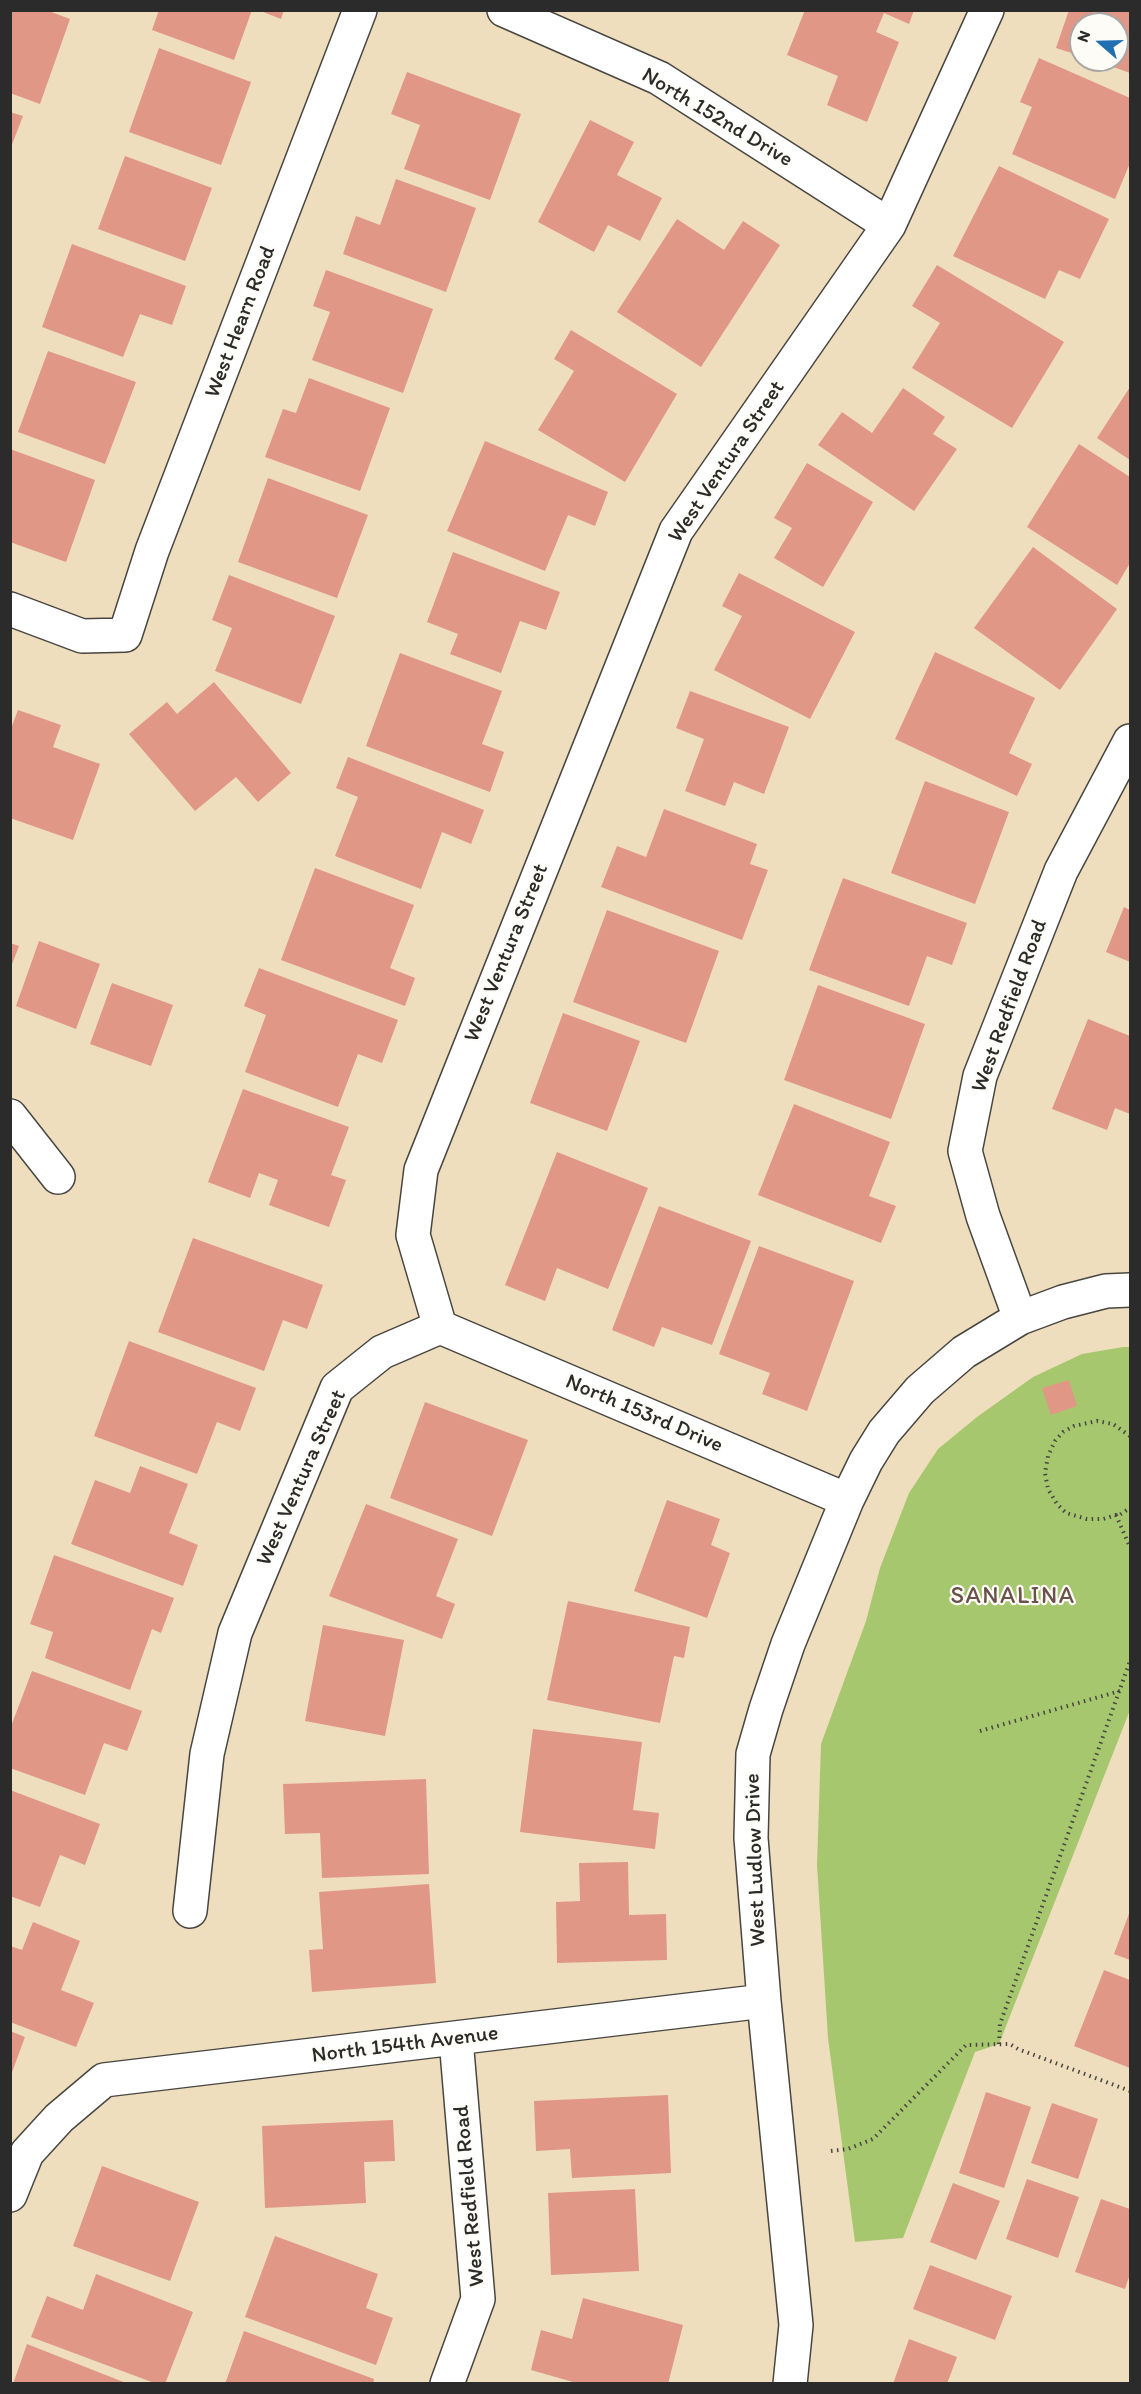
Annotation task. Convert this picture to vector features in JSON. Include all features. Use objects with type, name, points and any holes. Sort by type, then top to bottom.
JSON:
[{"type":"street","name":"West Hearn Road","points":[[10,609],[82,636],[124,635],[152,551],[360,10]]},
{"type":"street","name":"North 152nd Drive","points":[[504,10],[659,78],[890,225]]},
{"type":"street","name":"West Ventura Street","points":[[190,1911],[207,1754],[235,1633],[337,1388],[382,1352],[440,1327],[413,1234],[421,1170],[676,531],[890,225],[987,10]]},
{"type":"street","name":"West Redfield Road","points":[[1020,1318],[983,1216],[965,1150],[980,1076],[1061,871],[1131,741]]},
{"type":"street","points":[[10,1116],[58,1177]]},
{"type":"street","name":"West Ludlow Drive","points":[[790,2384],[796,2325],[764,2001],[751,1838],[753,1754],[788,1644],[847,1500],[866,1461],[885,1432],[920,1390],[964,1352],[1020,1318],[1063,1302],[1106,1291],[1131,1290]]},
{"type":"street","name":"North 153rd Drive","points":[[440,1327],[847,1500]]},
{"type":"street","name":"North 154th Avenue","points":[[10,2195],[27,2153],[59,2118],[104,2080],[764,2001]]},
{"type":"street","name":"West Redfield Road","points":[[447,2384],[478,2299],[456,2039]]},
{"type":"path","points":[[1131,1436],[1113,1424],[1097,1421],[1081,1423],[1063,1432],[1055,1441],[1048,1456],[1045,1473],[1048,1489],[1066,1513],[1087,1519],[1103,1519],[1118,1516],[1131,1508]]},
{"type":"path","points":[[1116,1515],[1131,1547]]},
{"type":"path","points":[[999,2044],[1000,2024],[1131,1661]]},
{"type":"path","points":[[980,1731],[1120,1691]]},
{"type":"path","points":[[831,2151],[848,2149],[873,2139],[966,2045],[1010,2044],[1131,2091]]},
{"type":"green space","points":[[1130,1347],[1130,1710],[999,2044],[975,2052],[903,2238],[855,2242],[828,2038],[817,1865],[821,1744],[866,1621],[880,1568],[909,1493],[938,1449],[977,1417],[1033,1377],[1082,1354]]},
{"type":"building","points":[[10,10],[46,10],[70,19],[40,104],[10,93]]},
{"type":"building","points":[[159,10],[252,10],[234,60],[152,30]]},
{"type":"building","points":[[258,10],[284,10],[281,19]]},
{"type":"building","points":[[805,10],[914,10],[909,24],[884,13],[876,32],[899,42],[867,122],[827,105],[838,76],[787,55]]},
{"type":"building","points":[[1069,10],[1092,12],[1069,12],[1069,52],[1056,48]]},
{"type":"building","points":[[1096,10],[1130,10],[1130,73],[1127,72],[1129,12],[1095,12]]},
{"type":"building","points":[[159,48],[251,82],[221,165],[129,132]]},
{"type":"building","points":[[1039,58],[1130,98],[1130,163],[1115,199],[1012,154],[1032,107],[1020,102]]},
{"type":"building","points":[[407,72],[521,114],[490,200],[404,169],[420,125],[391,114]]},
{"type":"building","points":[[10,112],[23,116],[11,147],[10,147]]},
{"type":"building","points":[[590,120],[634,142],[617,175],[662,198],[640,241],[608,225],[594,252],[538,222]]},
{"type":"building","points":[[125,156],[212,188],[185,261],[98,229]]},
{"type":"building","points":[[999,166],[1109,219],[1080,279],[1059,270],[1045,299],[953,256]]},
{"type":"building","points":[[396,179],[476,208],[446,292],[343,254],[356,216],[380,225]]},
{"type":"building","points":[[677,219],[724,250],[743,221],[780,245],[701,367],[617,312]]},
{"type":"building","points":[[72,244],[186,286],[172,325],[140,314],[123,357],[42,327]]},
{"type":"building","points":[[937,265],[1064,342],[1012,428],[912,368],[940,323],[912,306]]},
{"type":"building","points":[[326,270],[433,309],[403,393],[312,360],[330,312],[313,306]]},
{"type":"building","points":[[571,330],[677,394],[625,482],[538,430],[574,371],[554,359]]},
{"type":"building","points":[[48,351],[136,382],[105,464],[18,432]]},
{"type":"building","points":[[309,378],[390,408],[360,491],[265,457],[283,409],[296,413]]},
{"type":"building","points":[[1130,387],[1130,460],[1097,438]]},
{"type":"building","points":[[903,388],[945,417],[933,434],[957,449],[914,511],[818,445],[842,412],[872,433]]},
{"type":"building","points":[[485,441],[608,492],[595,526],[568,515],[545,571],[447,531]]},
{"type":"building","points":[[1079,444],[1130,477],[1130,563],[1117,585],[1027,527]]},
{"type":"building","points":[[10,449],[95,480],[66,562],[10,542]]},
{"type":"building","points":[[807,463],[873,502],[823,587],[774,558],[792,528],[774,518]]},
{"type":"building","points":[[268,478],[368,515],[337,598],[238,562]]},
{"type":"building","points":[[1033,547],[1117,609],[1060,690],[974,628]]},
{"type":"building","points":[[453,552],[560,592],[546,630],[520,621],[501,673],[450,654],[458,634],[427,622]]},
{"type":"building","points":[[739,573],[855,632],[810,719],[714,670],[742,616],[722,606]]},
{"type":"building","points":[[229,575],[335,616],[301,704],[215,671],[232,628],[212,620]]},
{"type":"building","points":[[935,652],[1035,698],[1009,753],[1032,764],[1017,796],[895,739]]},
{"type":"building","points":[[400,653],[502,691],[482,744],[504,752],[490,792],[366,746]]},
{"type":"building","points":[[214,682],[291,773],[258,802],[236,777],[195,811],[129,734],[167,702],[177,714]]},
{"type":"building","points":[[690,691],[789,727],[764,794],[734,782],[725,806],[685,791],[704,739],[676,728]]},
{"type":"building","points":[[18,710],[61,725],[53,747],[100,764],[73,840],[10,818],[10,731]]},
{"type":"building","points":[[348,757],[484,810],[471,844],[442,832],[421,889],[335,856],[358,797],[336,788]]},
{"type":"building","points":[[925,781],[1009,812],[975,904],[891,873]]},
{"type":"building","points":[[664,809],[757,844],[750,864],[768,870],[742,940],[601,887],[617,846],[646,857]]},
{"type":"building","points":[[315,868],[414,905],[390,968],[415,978],[405,1006],[281,960]]},
{"type":"building","points":[[843,878],[967,923],[952,965],[927,956],[909,1006],[809,970]]},
{"type":"building","points":[[1124,907],[1130,910],[1130,962],[1106,952]]},
{"type":"building","points":[[607,910],[719,951],[686,1043],[573,1002]]},
{"type":"building","points":[[39,941],[100,964],[76,1029],[16,1006]]},
{"type":"building","points":[[10,943],[19,946],[11,967],[10,967]]},
{"type":"building","points":[[259,968],[398,1020],[382,1063],[358,1054],[338,1107],[245,1072],[266,1015],[244,1006]]},
{"type":"building","points":[[112,983],[173,1005],[151,1066],[90,1044]]},
{"type":"building","points":[[818,985],[925,1024],[891,1119],[784,1080]]},
{"type":"building","points":[[563,1013],[640,1041],[607,1131],[530,1103]]},
{"type":"building","points":[[1088,1019],[1130,1036],[1130,1114],[1115,1108],[1107,1130],[1052,1109]]},
{"type":"building","points":[[243,1089],[349,1127],[331,1175],[346,1180],[329,1227],[269,1205],[278,1180],[259,1173],[250,1198],[208,1182]]},
{"type":"building","points":[[794,1104],[890,1142],[869,1196],[896,1206],[881,1243],[758,1195]]},
{"type":"building","points":[[557,1152],[648,1188],[608,1289],[557,1268],[545,1301],[505,1285]]},
{"type":"building","points":[[659,1206],[751,1241],[712,1345],[662,1327],[654,1347],[612,1330]]},
{"type":"building","points":[[193,1238],[323,1285],[307,1329],[283,1320],[264,1371],[158,1332]]},
{"type":"building","points":[[759,1246],[854,1281],[807,1411],[762,1394],[770,1373],[719,1354]]},
{"type":"building","points":[[129,1341],[256,1388],[240,1431],[217,1422],[197,1474],[94,1436]]},
{"type":"building","points":[[1069,1380],[1077,1406],[1051,1415],[1042,1388]]},
{"type":"building","points":[[425,1402],[528,1440],[492,1536],[390,1498]]},
{"type":"building","points":[[140,1466],[188,1484],[169,1533],[198,1545],[183,1586],[71,1544],[95,1480],[130,1493]]},
{"type":"building","points":[[667,1500],[720,1519],[711,1545],[730,1553],[707,1618],[634,1591]]},
{"type":"building","points":[[366,1504],[458,1539],[436,1596],[455,1604],[442,1639],[329,1596]]},
{"type":"building","points":[[54,1555],[174,1598],[161,1633],[152,1629],[130,1690],[45,1658],[53,1632],[30,1624]]},
{"type":"building","points":[[568,1601],[690,1627],[684,1658],[674,1656],[660,1723],[547,1700]]},
{"type":"building","points":[[323,1625],[404,1640],[385,1736],[305,1721]]},
{"type":"building","points":[[32,1671],[142,1711],[127,1751],[104,1743],[85,1795],[10,1768],[10,1729]]},
{"type":"building","points":[[533,1729],[642,1742],[633,1810],[659,1813],[655,1849],[520,1832]]},
{"type":"building","points":[[426,1779],[429,1874],[322,1878],[320,1833],[285,1834],[283,1784]]},
{"type":"building","points":[[10,1790],[100,1824],[85,1865],[60,1855],[40,1907],[10,1896]]},
{"type":"building","points":[[628,1862],[629,1915],[666,1914],[667,1960],[557,1963],[556,1902],[580,1901],[579,1863]]},
{"type":"building","points":[[429,1884],[436,1983],[312,1992],[309,1950],[323,1949],[319,1892]]},
{"type":"building","points":[[1130,1911],[1130,1960],[1114,1954]]},
{"type":"building","points":[[33,1922],[80,1941],[61,1990],[94,2003],[76,2047],[10,2022],[10,1946],[22,1950]]},
{"type":"building","points":[[1104,1970],[1130,1980],[1130,2068],[1074,2046]]},
{"type":"building","points":[[10,2031],[25,2037],[11,2075],[10,2075]]},
{"type":"building","points":[[986,2092],[1031,2107],[1004,2188],[959,2173]]},
{"type":"building","points":[[668,2095],[671,2173],[572,2178],[570,2149],[536,2151],[534,2101]]},
{"type":"building","points":[[1052,2103],[1098,2119],[1078,2179],[1031,2163]]},
{"type":"building","points":[[393,2120],[395,2161],[364,2162],[366,2203],[265,2208],[262,2126]]},
{"type":"building","points":[[102,2166],[199,2202],[170,2281],[73,2246]]},
{"type":"building","points":[[1027,2179],[1079,2197],[1058,2258],[1006,2239]]},
{"type":"building","points":[[953,2183],[1000,2201],[976,2260],[930,2242]]},
{"type":"building","points":[[635,2189],[639,2271],[551,2275],[548,2193]]},
{"type":"building","points":[[1101,2199],[1130,2209],[1130,2274],[1125,2289],[1075,2272]]},
{"type":"building","points":[[275,2236],[378,2274],[366,2308],[393,2318],[376,2365],[245,2317]]},
{"type":"building","points":[[930,2265],[1012,2296],[995,2340],[913,2309]]},
{"type":"building","points":[[96,2274],[193,2312],[165,2384],[157,2384],[31,2337],[47,2296],[83,2310]]},
{"type":"building","points":[[583,2298],[683,2325],[668,2384],[580,2384],[531,2370],[541,2330],[572,2339]]},
{"type":"building","points":[[244,2331],[374,2379],[373,2384],[225,2384]]},
{"type":"building","points":[[909,2339],[957,2357],[947,2384],[893,2384]]},
{"type":"building","points":[[27,2344],[126,2383],[126,2384],[13,2384]]},
{"type":"district","name":"SANALINA","points":[[1013,1597]]}]
